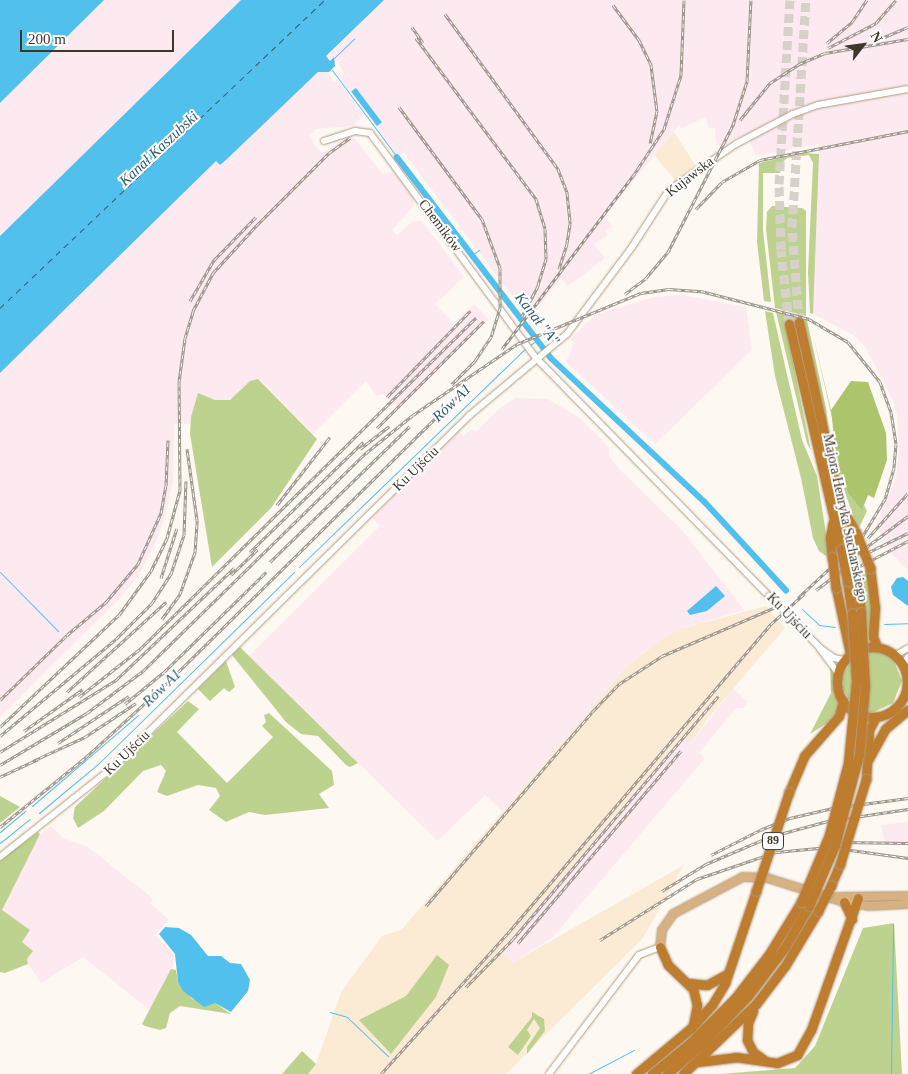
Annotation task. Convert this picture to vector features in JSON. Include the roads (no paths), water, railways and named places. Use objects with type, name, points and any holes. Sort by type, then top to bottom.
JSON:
[{"type":"highway","name":"Majora Henryka Sucharskiego","points":[[666,1074],[711,1036],[748,996],[781,953],[805,904],[830,835],[848,763],[856,681],[856,576],[799,322]]},
{"type":"highway","name":"Majora Henryka Sucharskiego","points":[[789,324],[847,581],[857,612]]},
{"type":"highway","points":[[840,505],[856,534],[870,568],[875,607],[873,637],[877,647]]},
{"type":"highway","points":[[834,520],[830,537],[847,658]]},
{"type":"highway","points":[[877,647],[896,655],[906,661],[906,698],[889,712],[876,716],[858,714],[843,701],[838,673],[847,658],[861,648],[877,647]]},
{"type":"highway","name":"89","points":[[636,1074],[691,1028],[712,1005],[727,974],[789,792],[804,756],[839,716],[843,701]]},
{"type":"highway","points":[[868,760],[885,729],[908,710]]},
{"type":"highway","points":[[683,1074],[756,1004],[785,966],[818,911],[845,851],[866,779],[869,730],[876,716]]},
{"type":"highway","points":[[697,1062],[724,1057],[766,1061],[789,1060],[804,1046],[858,901]]},
{"type":"highway","points":[[844,902],[852,919]]},
{"type":"highway","name":"Majora Henryka Sucharskiego","points":[[652,1074],[696,1038],[735,998],[805,904]]},
{"type":"highway","points":[[660,947],[668,965],[688,982],[697,1005],[691,1028]]},
{"type":"highway","points":[[688,982],[707,985],[727,974]]},
{"type":"highway","points":[[756,1004],[748,1023],[747,1040],[753,1052],[766,1061]]},
{"type":"main road","points":[[660,947],[662,930],[673,914],[736,879],[763,877],[844,902],[908,896]]},
{"type":"main road","points":[[832,898],[908,904]]},
{"type":"street","name":"Kujawska","points":[[539,356],[572,328],[632,247],[661,200],[679,182],[736,144],[793,114],[818,105],[908,89]]},
{"type":"street","name":"Chemików","points":[[324,141],[355,132],[370,133],[526,344],[539,356]]},
{"type":"street","name":"Ku Ujściu","points":[[0,857],[113,767],[470,415],[539,356],[820,648],[838,673]]},
{"type":"street","name":"Ku Ujściu","points":[[820,648],[834,658],[847,658]]},
{"type":"street","points":[[896,655],[908,648]]},
{"type":"street","points":[[549,1074],[639,955],[660,947]]},
{"type":"water","points":[[0,0],[104,0],[0,103]]},
{"type":"water","name":"Kanał Kaszubski","points":[[241,0],[384,0],[326,56],[330,61],[334,57],[335,66],[329,72],[318,72],[227,159],[220,165],[216,161],[0,373],[0,236]]},
{"type":"water","points":[[356,88],[382,122],[377,126],[351,92]]},
{"type":"water","points":[[903,577],[908,581],[908,606],[893,595],[891,587],[897,578]]},
{"type":"water","points":[[716,586],[725,596],[707,611],[690,615],[687,611]]},
{"type":"water","points":[[165,927],[179,928],[191,935],[208,956],[221,956],[230,963],[241,964],[250,980],[248,991],[231,1012],[215,1003],[204,1007],[183,991],[178,982],[175,954],[159,934]]},
{"type":"waterway","points":[[334,58],[354,39]]},
{"type":"waterway","name":"Kanał \"A\"","points":[[332,70],[397,157]]},
{"type":"waterway","name":"Kanał \"A\"","points":[[397,157],[551,358],[705,502],[786,590]]},
{"type":"waterway","points":[[472,255],[479,250]]},
{"type":"waterway","name":"Rów A1","points":[[530,345],[536,341]]},
{"type":"waterway","name":"Rów A1","points":[[299,567],[525,349]]},
{"type":"waterway","points":[[0,572],[58,631]]},
{"type":"waterway","name":"Rów A1","points":[[39,813],[99,763],[294,572]]},
{"type":"waterway","name":"Kanał \"A\"","points":[[802,609],[819,625],[835,627]]},
{"type":"waterway","name":"Kanał \"A\"","points":[[884,624],[908,623]]},
{"type":"waterway","points":[[32,806],[138,715]]},
{"type":"waterway","points":[[0,832],[25,811]]},
{"type":"waterway","name":"Rów A1","points":[[0,843],[30,819]]},
{"type":"waterway","points":[[891,1074],[893,924]]},
{"type":"waterway","points":[[330,1012],[347,1017],[388,1056]]},
{"type":"waterway","points":[[588,1074],[634,1050]]},
{"type":"tunnel","points":[[789,324],[781,250],[779,184],[790,0]]},
{"type":"tunnel","points":[[799,322],[792,227],[806,0]]},
{"type":"railway","points":[[502,349],[633,176],[664,129],[681,75],[684,0]]},
{"type":"railway","points":[[625,294],[646,278],[668,252],[733,125],[747,81],[751,0]]},
{"type":"railway","points":[[827,43],[852,22],[867,0]]},
{"type":"railway","points":[[828,48],[876,23],[896,0]]},
{"type":"railway","points":[[613,5],[639,40],[651,65],[657,111],[650,143]]},
{"type":"railway","points":[[445,14],[558,169],[567,193],[570,224],[567,244],[559,269]]},
{"type":"railway","points":[[412,27],[423,43]]},
{"type":"railway","points":[[882,38],[908,27]]},
{"type":"railway","points":[[416,38],[536,199],[545,229],[546,259],[538,286],[522,316]]},
{"type":"railway","points":[[740,120],[770,83],[799,64],[825,53],[908,39]]},
{"type":"railway","points":[[399,107],[482,219],[500,268],[500,308],[491,337],[475,361],[452,384]]},
{"type":"railway","points":[[696,209],[722,182],[760,160],[908,131]]},
{"type":"railway","points":[[0,727],[119,615],[151,571],[167,538],[180,490],[179,382],[185,338],[193,311],[213,273],[256,226],[329,153],[350,138]]},
{"type":"railway","points":[[190,301],[214,260],[256,217]]},
{"type":"railway","points":[[0,765],[87,713],[143,671],[366,453],[413,415],[517,344],[641,293],[669,289],[701,291],[809,319],[848,342],[880,382],[891,412],[896,444],[894,468],[885,499],[861,539],[798,598]]},
{"type":"railway","points":[[387,397],[470,311]]},
{"type":"railway","points":[[79,697],[140,649],[476,318]]},
{"type":"railway","points":[[377,428],[484,321]]},
{"type":"railway","points":[[0,827],[86,757],[167,683],[467,387]]},
{"type":"railway","points":[[360,449],[389,426]]},
{"type":"railway","points":[[270,562],[410,426]]},
{"type":"railway","points":[[277,505],[330,437]]},
{"type":"railway","points":[[0,700],[67,635],[106,602],[138,564],[161,513],[166,486],[168,440]]},
{"type":"railway","points":[[250,552],[363,442]]},
{"type":"railway","points":[[162,619],[180,594],[195,552],[197,520],[187,449]]},
{"type":"railway","points":[[0,736],[116,639],[152,603],[171,574],[184,535],[186,481]]},
{"type":"railway","points":[[868,538],[908,493]]},
{"type":"railway","points":[[840,567],[908,516]]},
{"type":"railway","points":[[161,578],[177,528]]},
{"type":"railway","points":[[869,552],[908,533]]},
{"type":"railway","points":[[841,576],[908,541]]},
{"type":"railway","points":[[231,575],[258,549]]},
{"type":"railway","points":[[816,590],[848,566]]},
{"type":"railway","points":[[0,752],[116,680],[234,568]]},
{"type":"railway","points":[[125,704],[164,672],[266,572]]},
{"type":"railway","points":[[381,1074],[508,933],[771,624],[804,594]]},
{"type":"railway","points":[[67,692],[166,602]]},
{"type":"railway","points":[[426,906],[592,712],[619,684],[662,656],[778,606]]},
{"type":"railway","points":[[24,731],[83,689]]},
{"type":"railway","points":[[58,743],[129,696]]},
{"type":"railway","points":[[466,987],[513,939],[718,696]]},
{"type":"railway","points":[[33,761],[85,737],[136,703]]},
{"type":"railway","points":[[518,943],[681,751]]},
{"type":"railway","points":[[0,777],[38,759]]},
{"type":"railway","points":[[711,855],[760,830],[790,818],[833,808],[908,798]]},
{"type":"railway","points":[[662,891],[706,864],[769,837],[828,821],[908,809]]},
{"type":"railway","points":[[841,842],[908,843]]},
{"type":"railway","points":[[600,940],[697,879],[776,852],[829,847],[908,858]]}]
